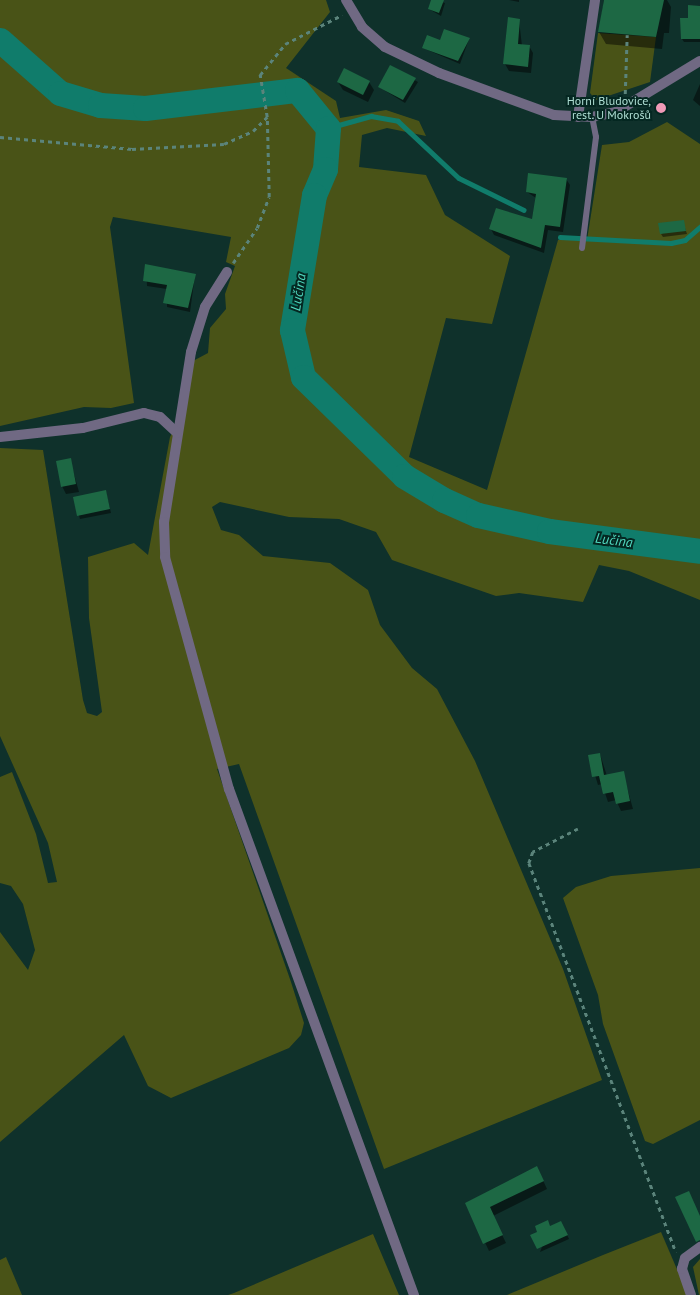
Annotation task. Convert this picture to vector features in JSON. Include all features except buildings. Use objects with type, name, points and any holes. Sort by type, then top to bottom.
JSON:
[{"type":"street","points":[[578,117],[595,0]]},
{"type":"street","points":[[348,5],[362,27],[385,47],[439,73],[542,112],[592,117],[627,108],[700,62]]},
{"type":"street","points":[[227,272],[205,307],[196,334],[177,432],[164,522],[165,557],[180,622],[229,789],[414,1295]]},
{"type":"street","points":[[0,438],[83,428],[144,412],[160,417],[177,432]]},
{"type":"street","points":[[692,1295],[682,1269],[685,1258],[700,1247]]},
{"type":"lane","points":[[582,244],[596,137],[592,117]]},
{"type":"path","points":[[227,272],[257,228],[269,197],[267,117],[260,75],[284,44],[348,5]]},
{"type":"path","points":[[627,35],[627,108]]},
{"type":"path","points":[[0,137],[132,149],[224,144],[253,131],[267,117]]},
{"type":"path","points":[[578,829],[533,852],[529,863],[682,1269]]},
{"type":"green space","points":[[0,0],[326,0],[330,12],[286,68],[336,101],[340,118],[386,110],[419,121],[426,136],[387,128],[362,135],[359,167],[426,175],[445,215],[510,256],[492,324],[446,318],[409,457],[487,490],[558,240],[587,240],[602,145],[629,142],[667,122],[700,144],[700,600],[629,571],[599,565],[583,602],[519,593],[496,596],[392,560],[376,532],[339,519],[289,517],[220,502],[212,507],[221,530],[239,535],[263,556],[330,563],[368,590],[380,625],[412,668],[437,689],[475,761],[563,969],[602,1080],[384,1169],[239,764],[217,769],[304,1023],[301,1035],[289,1048],[171,1098],[148,1086],[124,1035],[0,1142],[0,932],[28,970],[35,950],[23,904],[11,886],[0,883],[0,777],[12,772],[36,834],[48,883],[57,882],[48,843],[0,736],[0,448],[43,450],[83,700],[87,713],[97,716],[102,712],[89,618],[88,557],[134,543],[148,555],[170,437],[186,406],[193,361],[208,353],[210,328],[226,309],[225,294],[235,266],[226,262],[231,237],[113,217],[110,227],[134,403],[111,408],[84,407],[0,426]]},
{"type":"green space","points":[[598,33],[656,37],[650,82],[596,100],[590,93]]},
{"type":"green space","points":[[700,868],[700,1120],[653,1144],[645,1141],[603,1024],[598,995],[563,898],[576,887],[611,876]]},
{"type":"green space","points":[[661,1232],[688,1295],[507,1295],[603,1255]]},
{"type":"green space","points":[[373,1234],[399,1295],[228,1295],[234,1293]]},
{"type":"green space","points":[[6,1257],[22,1295],[0,1295],[0,1260]]},
{"type":"green space","points":[[700,1259],[700,1295],[699,1295],[693,1267]]},
{"type":"waterway","name":"Lučina","points":[[0,40],[60,93],[100,105],[145,108],[297,90],[328,128],[325,169],[314,195],[292,330],[303,377],[404,476],[444,500],[478,515],[549,531],[700,551]]},
{"type":"waterway","points":[[328,128],[371,116],[398,121],[459,178],[524,210]]},
{"type":"waterway","points":[[560,237],[671,243],[685,240],[700,227]]},
{"type":"place","name":"Horní Bludovice, rest. U Mokrošů","points":[[661,108]]}]
